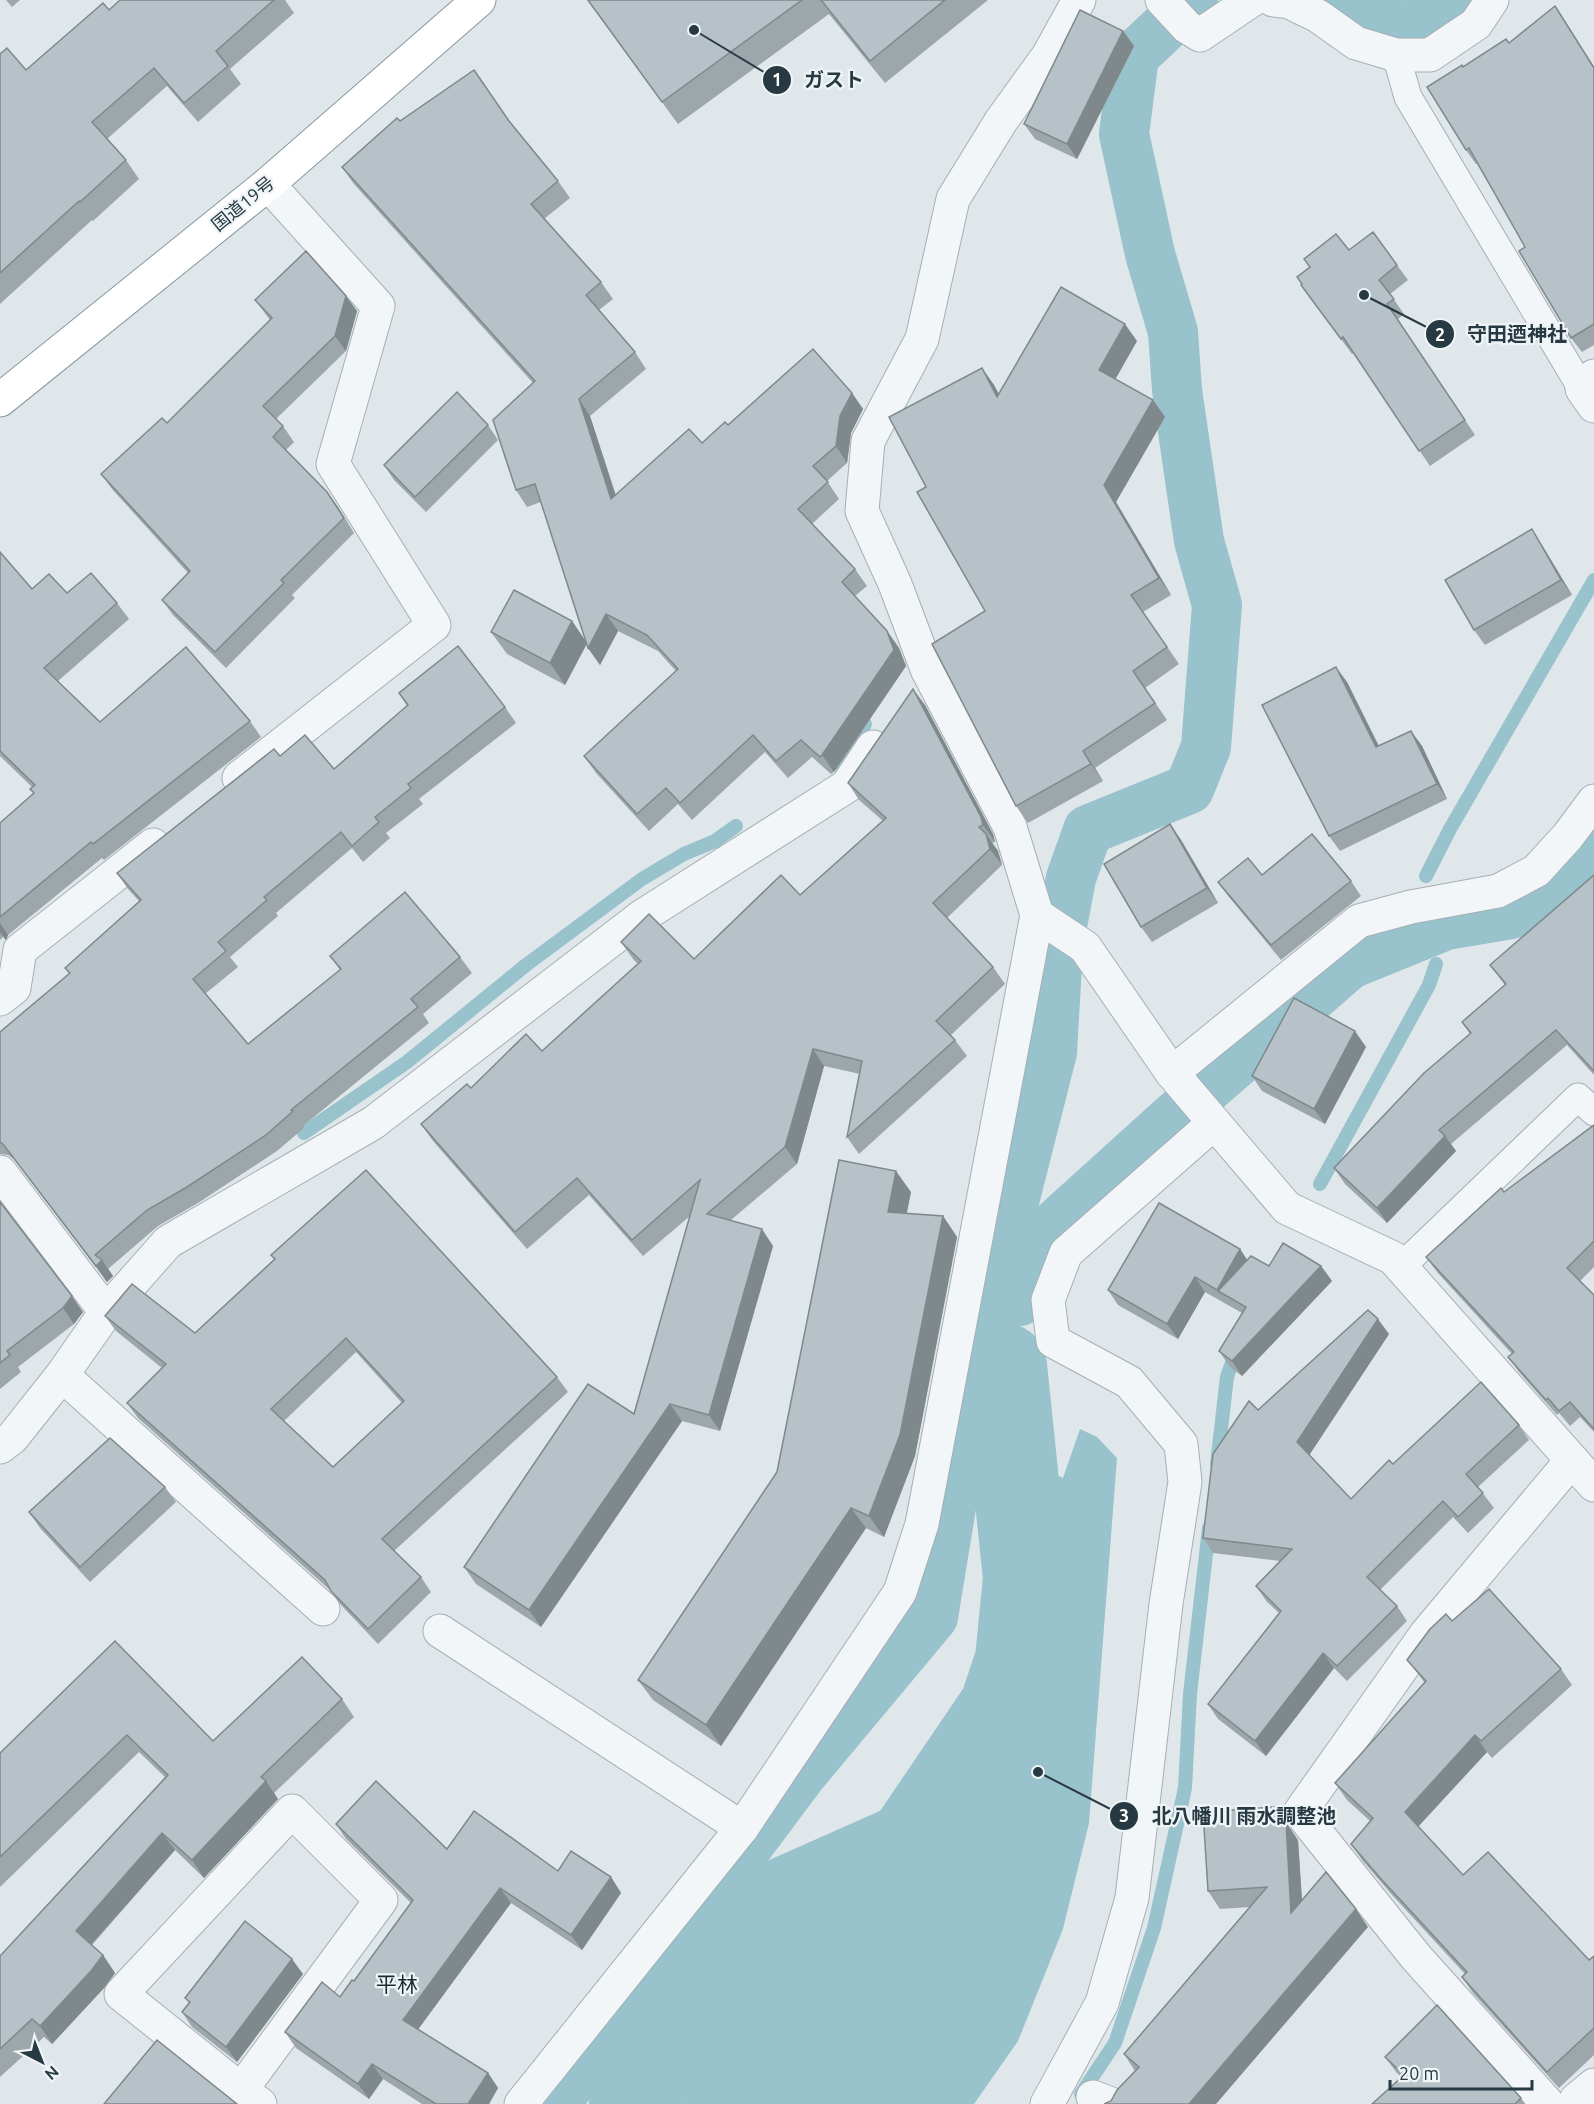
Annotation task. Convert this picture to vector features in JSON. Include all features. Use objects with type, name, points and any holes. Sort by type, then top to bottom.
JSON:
[{"type":"highway","name":"国道19号","points":[[0,400],[268,184],[479,0]]},
{"type":"street","points":[[521,2104],[742,1828],[900,1592],[921,1524],[1037,915],[1010,827],[927,669],[895,584],[862,511],[868,441],[922,339],[953,199],[1001,122],[1048,56],[1079,0]]},
{"type":"street","points":[[1162,0],[1187,27],[1200,35],[1252,0]]},
{"type":"street","points":[[1273,0],[1289,2],[1318,16],[1356,43],[1396,56],[1430,55],[1476,24],[1492,0]]},
{"type":"street","points":[[218,795],[434,625],[333,464],[378,306],[268,184]]},
{"type":"street","points":[[907,698],[927,669]]},
{"type":"street","points":[[0,1447],[12,1438],[62,1375],[106,1312],[168,1242],[373,1123],[641,917],[847,786],[887,728]]},
{"type":"street","points":[[1047,2104],[1102,2002],[1132,1898],[1166,1604],[1185,1482],[1181,1444],[1130,1382],[1053,1341],[1048,1300],[1066,1253],[1193,1099],[1359,921],[1410,907],[1498,891],[1536,871],[1568,836],[1594,801]]},
{"type":"street","points":[[0,999],[15,988],[20,950],[180,824]]},
{"type":"street","points":[[1037,915],[1085,947],[1193,1099],[1287,1208],[1393,1258],[1594,1485]]},
{"type":"street","points":[[0,1172],[106,1312]]},
{"type":"street","points":[[62,1375],[323,1609]]},
{"type":"street","points":[[1571,2099],[1416,1957],[1300,1812],[1426,1634],[1572,1461]]},
{"type":"street","points":[[440,1631],[742,1828]]},
{"type":"street","points":[[292,1811],[381,1900],[251,2097],[121,1994],[292,1811]]},
{"type":"lane","points":[[1396,56],[1408,96],[1590,390]]},
{"type":"lane","points":[[1401,1267],[1578,1097],[1594,1112]]},
{"type":"water","points":[[1080,1429],[1097,1437],[1117,1458],[1089,1823],[1063,1929],[1018,2041],[974,2104],[684,2104],[827,1894],[877,1863],[915,1859],[956,1810],[1015,1728],[1058,1605],[1051,1508],[1043,1499],[1052,1473],[1063,1478]]},
{"type":"building","points":[[120,0],[274,0],[216,51],[228,66],[184,103],[154,68],[92,122],[126,160],[0,273],[0,54],[7,48],[26,70],[103,3],[109,10]]},
{"type":"building","points":[[588,0],[802,0],[662,102]]},
{"type":"building","points":[[821,0],[945,0],[870,61]]},
{"type":"building","points":[[1555,6],[1594,68],[1594,324],[1571,338],[1519,251],[1525,247],[1469,148],[1466,150],[1427,87],[1506,39],[1509,43]]},
{"type":"building","points":[[1080,10],[1123,31],[1067,144],[1024,124]]},
{"type":"building","points":[[474,70],[509,121],[558,181],[531,204],[601,282],[586,295],[635,352],[579,399],[611,499],[689,429],[702,443],[725,422],[728,425],[813,349],[852,393],[840,416],[836,446],[813,466],[828,482],[798,509],[855,569],[842,582],[887,631],[894,650],[820,757],[801,740],[776,761],[753,735],[680,803],[666,788],[637,814],[584,756],[678,669],[647,635],[606,614],[588,648],[535,484],[516,490],[493,420],[535,381],[342,167],[397,118],[400,121]]},
{"type":"building","points":[[1373,232],[1397,265],[1379,280],[1394,299],[1387,304],[1465,420],[1419,451],[1343,337],[1341,339],[1297,277],[1310,267],[1304,259],[1336,234],[1349,250]]},
{"type":"building","points":[[306,251],[346,296],[335,336],[263,406],[283,426],[273,437],[327,492],[344,518],[281,580],[284,583],[215,652],[162,600],[190,571],[101,474],[162,418],[167,423],[272,318],[255,300]]},
{"type":"building","points":[[1061,287],[1125,324],[1099,370],[1153,400],[1104,485],[1159,578],[1131,595],[1167,647],[1133,671],[1155,703],[1083,751],[1091,764],[1016,806],[932,644],[985,611],[917,492],[926,487],[889,417],[982,368],[997,397]]},
{"type":"building","points":[[457,392],[488,425],[415,497],[384,465]]},
{"type":"building","points":[[1532,529],[1561,580],[1474,630],[1445,580]]},
{"type":"building","points":[[0,552],[32,589],[49,574],[67,593],[91,573],[117,603],[44,668],[100,722],[186,647],[250,721],[93,844],[91,842],[0,917],[0,823],[34,793],[30,789],[35,785],[0,751]]},
{"type":"building","points":[[514,590],[572,621],[550,663],[491,632]]},
{"type":"building","points":[[458,646],[505,707],[408,784],[411,788],[375,817],[379,822],[352,846],[341,832],[264,897],[267,900],[218,942],[226,951],[193,979],[248,1044],[341,969],[330,956],[405,892],[460,957],[411,999],[418,1007],[291,1110],[293,1111],[266,1135],[187,1187],[147,1210],[95,1255],[102,1260],[96,1266],[0,1142],[0,1032],[70,973],[65,968],[141,900],[117,873],[274,749],[280,756],[305,735],[334,769],[408,705],[399,693]]},
{"type":"building","points":[[1336,667],[1376,747],[1411,731],[1437,784],[1329,836],[1262,705]]},
{"type":"building","points":[[913,689],[981,817],[983,825],[979,827],[986,834],[990,849],[933,903],[993,967],[936,1021],[955,1040],[847,1137],[862,1061],[813,1049],[785,1147],[707,1214],[762,1229],[709,1415],[670,1404],[529,1610],[464,1567],[588,1384],[634,1414],[700,1180],[632,1240],[577,1178],[515,1232],[421,1124],[467,1084],[471,1088],[526,1034],[542,1051],[641,961],[621,942],[649,914],[694,959],[781,875],[800,895],[886,818],[848,783]]},
{"type":"building","points":[[1170,824],[1207,888],[1141,927],[1104,864]]},
{"type":"building","points":[[1312,834],[1351,881],[1271,945],[1218,882],[1248,858],[1262,875]]},
{"type":"building","points":[[1594,875],[1594,1071],[1556,1030],[1439,1130],[1445,1136],[1377,1208],[1334,1168],[1424,1073],[1471,1033],[1462,1022],[1506,984],[1490,965]]},
{"type":"building","points":[[1294,998],[1355,1031],[1314,1109],[1252,1076]]},
{"type":"building","points":[[1594,1125],[1594,1241],[1567,1268],[1594,1295],[1594,1429],[1570,1402],[1559,1411],[1548,1398],[1546,1400],[1508,1357],[1514,1352],[1426,1257],[1501,1188],[1504,1192]]},
{"type":"building","points":[[839,1160],[896,1171],[888,1212],[943,1216],[900,1435],[869,1516],[851,1508],[706,1725],[638,1680],[777,1472]]},
{"type":"building","points":[[366,1170],[557,1377],[382,1539],[421,1577],[368,1629],[331,1591],[325,1580],[127,1403],[166,1364],[105,1316],[132,1284],[195,1333],[275,1259],[271,1255]],"holes":[[[346,1338],[404,1401],[333,1467],[271,1409]]]},
{"type":"building","points":[[0,1202],[72,1296],[63,1308],[7,1351],[10,1355],[0,1363]]},
{"type":"building","points":[[1159,1203],[1240,1249],[1217,1290],[1195,1277],[1167,1324],[1108,1290]]},
{"type":"building","points":[[1283,1243],[1321,1266],[1232,1361],[1219,1351],[1246,1307],[1218,1291],[1251,1256],[1269,1266]]},
{"type":"building","points":[[1368,1310],[1378,1319],[1297,1442],[1351,1499],[1389,1460],[1393,1464],[1481,1382],[1519,1425],[1466,1474],[1483,1493],[1458,1517],[1443,1501],[1367,1577],[1397,1606],[1337,1666],[1323,1653],[1255,1741],[1208,1704],[1281,1611],[1256,1586],[1292,1549],[1203,1538],[1213,1454],[1249,1401],[1258,1410]]},
{"type":"building","points":[[110,1438],[165,1487],[80,1567],[29,1512]]},
{"type":"building","points":[[1489,1589],[1561,1669],[1481,1741],[1475,1735],[1405,1812],[1463,1875],[1488,1852],[1589,1960],[1594,1956],[1594,2028],[1547,2072],[1462,1977],[1467,1972],[1351,1844],[1373,1818],[1335,1783],[1426,1681],[1407,1660],[1430,1629],[1446,1614],[1452,1621]]},
{"type":"building","points":[[115,1641],[213,1741],[302,1657],[342,1699],[261,1777],[266,1781],[192,1860],[162,1833],[76,1931],[103,1955],[91,1971],[40,2026],[32,2019],[0,2049],[0,1956],[168,1775],[127,1735],[0,1857],[0,1753]]},
{"type":"building","points":[[376,1781],[447,1849],[474,1811],[558,1871],[571,1851],[611,1877],[571,1935],[500,1888],[403,2020],[488,2073],[468,2104],[436,2104],[372,2064],[358,2084],[285,2032],[322,1982],[340,1997],[413,1900],[336,1824]]},
{"type":"building","points":[[1274,1807],[1286,1822],[1291,1913],[1326,1872],[1356,1909],[1189,2104],[1104,2104],[1111,2101],[1117,2090],[1139,2067],[1124,2054],[1267,1887],[1208,1891],[1203,1812]]},
{"type":"building","points":[[245,1921],[292,1959],[226,2047],[182,2012],[190,2002],[185,1998]]},
{"type":"building","points":[[1437,2005],[1521,2098],[1515,2104],[1372,2104],[1404,2075],[1385,2057]]},
{"type":"building","points":[[157,2040],[237,2104],[104,2104]]},
{"type":"waterway","points":[[555,2104],[801,1775],[933,1617],[972,1379],[991,1292],[1052,1052],[1058,947],[1071,878],[1088,830],[1189,789],[1206,747],[1217,605],[1199,541],[1177,390],[1173,332],[1150,254],[1124,134],[1134,56],[1193,0]]},
{"type":"waterway","points":[[1337,0],[1359,17],[1404,26],[1441,14],[1457,0]]},
{"type":"waterway","points":[[1426,876],[1450,829],[1594,580]]},
{"type":"waterway","points":[[841,766],[865,724]]},
{"type":"waterway","points":[[304,1133],[407,1062],[526,965],[642,879],[684,854],[715,841],[736,826]]},
{"type":"waterway","points":[[1020,1301],[1035,1243],[1173,1118],[1350,964],[1446,925],[1511,914],[1576,865],[1594,844]]},
{"type":"waterway","points":[[1320,1184],[1429,985],[1436,964]]},
{"type":"waterway","points":[[1217,1464],[1227,1377],[1236,1351]]},
{"type":"waterway","points":[[632,2104],[759,1923],[785,1900],[909,1845],[1002,1708],[1018,1660],[1026,1578],[1004,1366]]},
{"type":"waterway","points":[[1081,2094],[1115,2043],[1154,1928],[1185,1788],[1190,1694],[1209,1528]]},
{"type":"place","name":"ガスト","points":[[694,30]]},
{"type":"place","name":"守田迺神社","points":[[1364,295]]},
{"type":"place","name":"北八幡川 雨水調整池","points":[[1038,1772]]},
{"type":"district","name":"平林","points":[[397,1985]]}]
